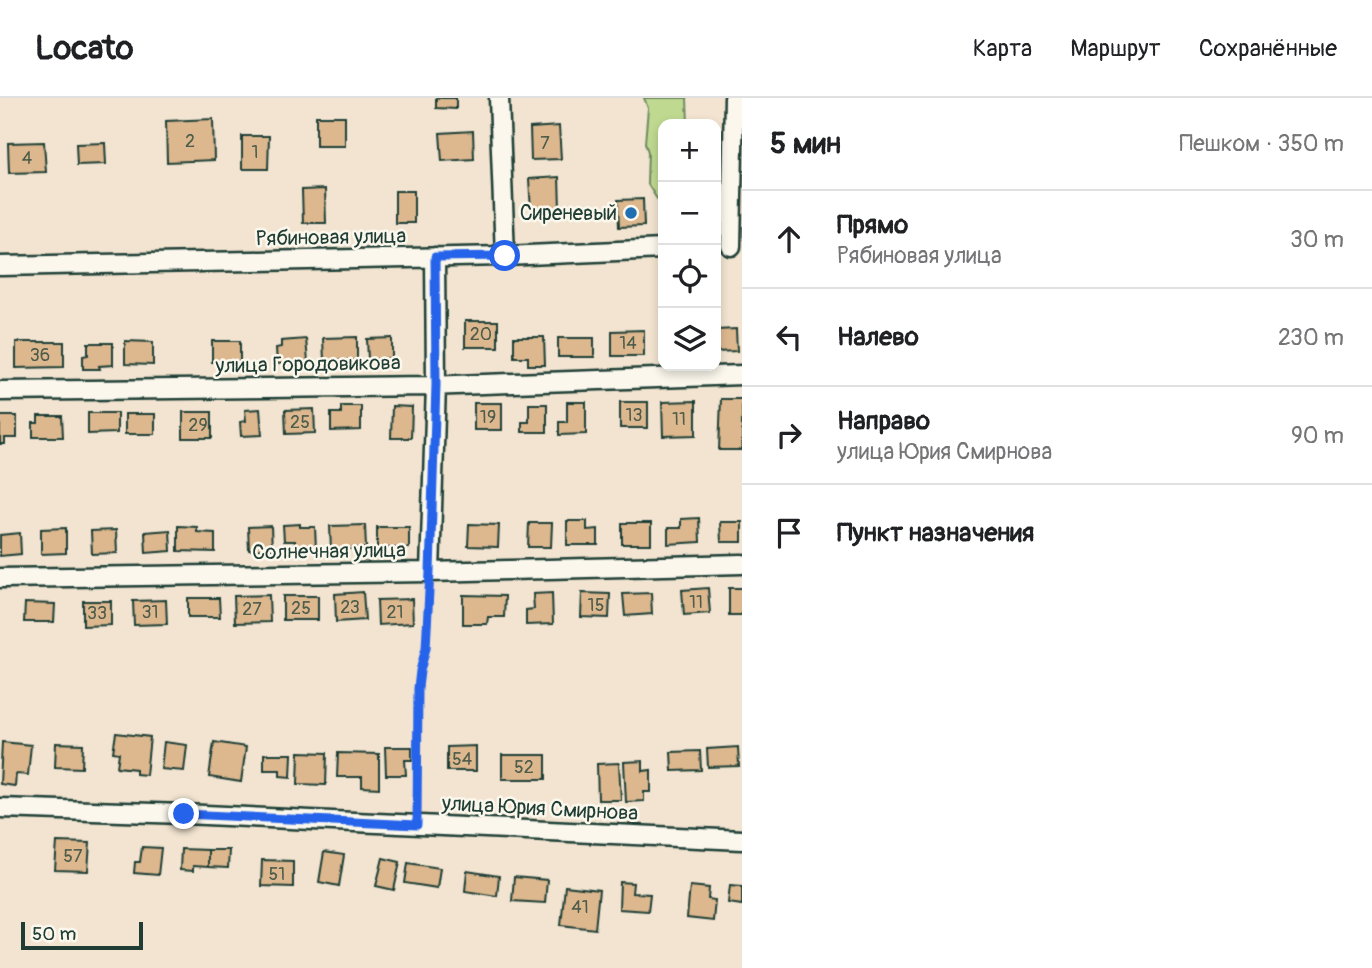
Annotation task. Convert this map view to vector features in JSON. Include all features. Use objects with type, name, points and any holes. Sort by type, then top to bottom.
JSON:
[{"type":"street","points":[[499,98],[505,256]]},
{"type":"street","points":[[730,246],[734,98]]},
{"type":"street","name":"Рябиновая улица","points":[[0,266],[505,256],[658,249]]},
{"type":"street","points":[[430,572],[436,385],[435,257]]},
{"type":"street","name":"улица Городовикова","points":[[0,391],[436,385],[742,375]]},
{"type":"street","name":"Солнечная улица","points":[[0,578],[430,572],[742,564]]},
{"type":"street","name":"улица Юрия Смирнова","points":[[0,808],[742,840]]},
{"type":"path","points":[[417,825],[418,701],[420,671],[426,648],[430,572]]},
{"type":"green space","points":[[644,98],[687,98],[688,119],[658,119],[658,199],[647,183],[648,152],[645,143],[648,108]]},
{"type":"building","points":[[436,98],[456,98],[456,109],[436,108]]},
{"type":"building","points":[[316,116],[345,116],[345,146],[316,146]]},
{"type":"building","points":[[213,119],[214,160],[167,162],[166,121]]},
{"type":"building","points":[[559,126],[561,159],[531,160],[530,128]]},
{"type":"building","points":[[473,131],[474,159],[442,161],[440,133]]},
{"type":"building","points":[[242,136],[269,136],[268,169],[242,169]]},
{"type":"building","points":[[44,142],[46,172],[9,173],[8,143]]},
{"type":"building","points":[[105,143],[106,164],[77,165],[76,144]]},
{"type":"building","points":[[559,177],[560,209],[531,211],[529,179]]},
{"type":"building","points":[[325,189],[326,223],[303,223],[302,190]]},
{"type":"building","points":[[395,191],[414,191],[414,223],[395,223]]},
{"type":"building","name":"Сиреневый","points":[[643,199],[644,226],[619,227],[618,200]]},
{"type":"building","points":[[465,321],[498,321],[498,347],[465,347]]},
{"type":"building","points":[[736,329],[737,351],[721,352],[721,330]]},
{"type":"building","points":[[644,330],[644,356],[612,356],[612,331]]},
{"type":"building","points":[[357,337],[357,360],[324,361],[323,338]]},
{"type":"building","points":[[514,337],[544,337],[545,365],[528,365],[528,357],[514,357]]},
{"type":"building","points":[[392,338],[392,358],[368,360],[367,339]]},
{"type":"building","points":[[558,338],[594,338],[594,357],[558,357]]},
{"type":"building","points":[[306,339],[308,362],[277,364],[276,348],[281,347],[281,341]]},
{"type":"building","points":[[125,341],[153,342],[153,365],[125,364]]},
{"type":"building","points":[[212,341],[240,341],[240,362],[212,362]]},
{"type":"building","points":[[16,342],[64,342],[64,367],[16,368]]},
{"type":"building","points":[[88,343],[113,343],[113,365],[99,366],[100,369],[83,369],[83,356],[88,355]]},
{"type":"building","points":[[721,399],[742,399],[742,450],[719,450]]},
{"type":"building","points":[[696,401],[696,435],[663,436],[662,402]]},
{"type":"building","points":[[567,402],[586,402],[586,434],[559,435],[559,422],[567,422]]},
{"type":"building","points":[[620,402],[648,402],[648,428],[620,428]]},
{"type":"building","points":[[474,403],[502,403],[502,430],[474,430]]},
{"type":"building","points":[[529,404],[547,404],[547,432],[522,432],[522,422],[529,422]]},
{"type":"building","points":[[341,406],[361,406],[361,430],[331,431],[331,413],[341,413]]},
{"type":"building","points":[[392,406],[412,407],[411,438],[391,438]]},
{"type":"building","points":[[260,409],[262,435],[241,436],[240,422],[246,421],[245,410]]},
{"type":"building","points":[[314,409],[315,433],[286,434],[285,410]]},
{"type":"building","points":[[183,412],[212,412],[212,438],[183,438]]},
{"type":"building","points":[[88,413],[117,413],[117,433],[88,434]]},
{"type":"building","points":[[125,414],[155,414],[155,434],[125,434]]},
{"type":"building","points":[[0,416],[17,416],[17,438],[5,438],[5,444],[0,444]]},
{"type":"building","points":[[38,416],[62,416],[63,437],[33,437],[33,423],[38,423]]},
{"type":"building","points":[[699,518],[700,542],[668,544],[668,528],[681,528],[681,519]]},
{"type":"building","points":[[567,521],[587,521],[587,530],[598,529],[598,545],[567,545]]},
{"type":"building","points":[[720,522],[742,522],[742,542],[721,542]]},
{"type":"building","points":[[529,523],[552,523],[551,547],[528,547]]},
{"type":"building","points":[[622,523],[651,523],[651,544],[622,544]]},
{"type":"building","points":[[300,524],[300,527],[315,527],[316,549],[295,550],[295,541],[284,541],[283,525]]},
{"type":"building","points":[[469,524],[499,525],[498,547],[468,546]]},
{"type":"building","points":[[365,525],[366,548],[331,550],[330,526]]},
{"type":"building","points":[[178,526],[197,527],[197,532],[215,533],[215,552],[178,551]]},
{"type":"building","points":[[271,526],[272,549],[249,550],[248,527]]},
{"type":"building","points":[[377,527],[409,527],[409,548],[377,548]]},
{"type":"building","points":[[66,528],[66,553],[41,554],[41,529]]},
{"type":"building","points":[[116,530],[117,553],[92,554],[91,531]]},
{"type":"building","points":[[170,530],[171,551],[146,553],[145,532]]},
{"type":"building","points":[[20,533],[21,554],[0,556],[0,535]]},
{"type":"building","points":[[708,588],[710,613],[684,615],[682,590]]},
{"type":"building","points":[[729,588],[742,588],[742,615],[729,615]]},
{"type":"building","points":[[363,592],[365,620],[336,622],[335,594]]},
{"type":"building","points":[[552,593],[553,624],[526,625],[526,610],[534,609],[533,594]]},
{"type":"building","points":[[582,593],[610,594],[609,618],[581,617]]},
{"type":"building","points":[[651,593],[652,614],[625,616],[623,594]]},
{"type":"building","points":[[269,595],[270,622],[235,623],[234,596]]},
{"type":"building","points":[[463,595],[505,596],[504,617],[488,617],[487,624],[463,624]]},
{"type":"building","points":[[283,596],[318,596],[318,620],[283,620]]},
{"type":"building","points":[[188,598],[219,598],[220,617],[188,617]]},
{"type":"building","points":[[412,599],[413,623],[378,625],[377,600]]},
{"type":"building","points":[[166,600],[167,624],[134,625],[133,601]]},
{"type":"building","points":[[83,601],[111,601],[111,625],[83,626]]},
{"type":"building","points":[[25,603],[55,604],[54,622],[24,622]]},
{"type":"building","points":[[116,733],[150,737],[146,775],[136,774],[136,769],[117,767],[119,753],[113,752]]},
{"type":"building","points":[[2,742],[31,745],[28,775],[16,774],[15,786],[0,784]]},
{"type":"building","points":[[164,742],[187,745],[184,771],[161,769]]},
{"type":"building","points":[[214,742],[246,747],[241,782],[209,777]]},
{"type":"building","points":[[56,743],[83,744],[82,768],[55,767]]},
{"type":"building","points":[[476,746],[476,771],[447,771],[447,747]]},
{"type":"building","points":[[385,747],[412,747],[412,760],[405,760],[406,775],[386,775]]},
{"type":"building","points":[[738,747],[739,766],[708,767],[707,749]]},
{"type":"building","points":[[700,751],[701,770],[672,771],[671,752]]},
{"type":"building","points":[[299,752],[327,753],[326,785],[298,784]]},
{"type":"building","points":[[338,753],[379,754],[379,788],[362,787],[362,777],[337,777]]},
{"type":"building","points":[[264,754],[292,754],[291,777],[280,776],[280,770],[264,770]]},
{"type":"building","points":[[502,755],[546,755],[546,779],[502,779]]},
{"type":"building","points":[[643,761],[643,771],[651,770],[651,792],[644,792],[644,801],[626,802],[624,762]]},
{"type":"building","points":[[619,763],[621,800],[598,800],[597,764]]},
{"type":"building","points":[[57,842],[90,843],[88,871],[55,870]]},
{"type":"building","points":[[142,847],[161,848],[158,875],[134,873],[135,862],[140,862]]},
{"type":"building","points":[[181,849],[208,850],[208,867],[193,866],[193,871],[180,870]]},
{"type":"building","points":[[208,850],[229,850],[228,868],[208,867]]},
{"type":"building","points":[[324,852],[344,855],[339,886],[319,882]]},
{"type":"building","points":[[383,858],[400,862],[394,890],[376,886]]},
{"type":"building","points":[[262,860],[293,861],[293,887],[261,886]]},
{"type":"building","points":[[408,863],[440,868],[437,888],[405,883]]},
{"type":"building","points":[[467,871],[499,876],[497,896],[465,891]]},
{"type":"building","points":[[514,877],[547,880],[545,903],[512,901]]},
{"type":"building","points":[[620,882],[633,883],[632,893],[650,894],[648,911],[619,909]]},
{"type":"building","points":[[730,885],[742,886],[742,905],[728,903]]},
{"type":"building","points":[[565,886],[599,890],[595,929],[561,925]]},
{"type":"building","points":[[690,886],[709,888],[708,899],[715,900],[713,921],[687,918]]},
{"type":"place","name":"Сиреневый","points":[[631,213]]},
{"type":"route","points":[[184,814],[417,825],[416,727],[420,671],[426,648],[436,385],[435,257],[505,256]]}]
